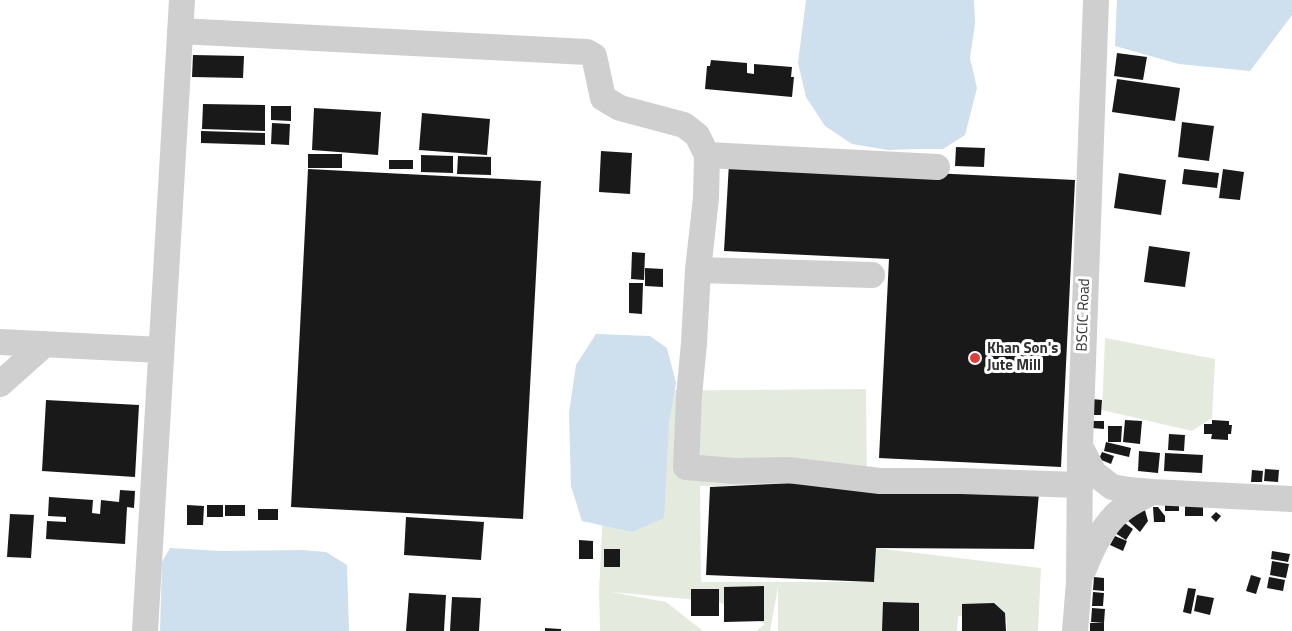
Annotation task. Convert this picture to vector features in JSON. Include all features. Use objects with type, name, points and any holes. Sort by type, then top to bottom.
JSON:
[{"type":"street","points":[[145,631],[182,0]]},
{"type":"street","name":"BSCIC Road","points":[[1076,631],[1079,582],[1080,445],[1096,0]]},
{"type":"street","points":[[180,31],[587,52],[594,56],[603,98],[620,108],[684,125],[697,135],[707,155],[706,198],[698,270],[686,467],[735,471],[788,470],[880,481],[1079,485]]},
{"type":"street","points":[[707,155],[937,167]]},
{"type":"street","points":[[698,270],[872,275]]},
{"type":"street","points":[[0,342],[161,350]]},
{"type":"street","points":[[0,384],[45,344]]},
{"type":"street","points":[[1080,445],[1094,473],[1112,487],[1152,492],[1292,499]]},
{"type":"street","points":[[1079,582],[1101,532],[1118,512],[1152,492]]},
{"type":"shaded area","points":[[1105,338],[1215,359],[1212,418],[1192,431],[1102,410]]},
{"type":"shaded area","points":[[866,389],[867,484],[700,486],[701,582],[874,582],[876,548],[1041,568],[1038,631],[1007,631],[1007,620],[958,616],[957,631],[778,631],[778,587],[770,631],[756,631],[765,624],[719,602],[611,592],[666,602],[703,631],[600,631],[599,591],[609,391]]},
{"type":"water","points":[[806,0],[974,0],[975,23],[970,58],[977,88],[965,135],[943,149],[888,150],[852,144],[825,126],[806,97],[798,63]]},
{"type":"water","points":[[1117,0],[1292,0],[1292,15],[1250,71],[1179,64],[1115,46]]},
{"type":"water","points":[[596,334],[650,336],[667,348],[676,383],[669,422],[664,518],[632,532],[582,521],[571,486],[569,413],[576,365]]},
{"type":"water","points":[[170,548],[326,552],[347,565],[349,631],[160,631],[162,562]]},
{"type":"building","points":[[1117,53],[1147,57],[1143,80],[1114,76]]},
{"type":"building","points":[[193,55],[244,56],[243,78],[192,77]]},
{"type":"building","points":[[711,60],[747,63],[747,73],[754,74],[754,64],[792,67],[791,77],[794,77],[792,97],[705,89],[707,66],[710,66]]},
{"type":"building","points":[[1117,79],[1180,88],[1175,121],[1112,112]]},
{"type":"building","points":[[203,104],[265,105],[265,131],[202,129]]},
{"type":"building","points":[[271,106],[291,106],[291,121],[271,120]]},
{"type":"building","points":[[314,108],[381,112],[378,155],[312,150]]},
{"type":"building","points":[[422,113],[490,119],[487,155],[419,150]]},
{"type":"building","points":[[1182,122],[1214,126],[1209,161],[1178,157]]},
{"type":"building","points":[[272,123],[290,124],[289,145],[271,144]]},
{"type":"building","points":[[201,131],[265,133],[265,145],[201,143]]},
{"type":"building","points":[[956,147],[985,148],[984,167],[955,166]]},
{"type":"building","points":[[601,151],[632,153],[630,194],[599,192]]},
{"type":"building","points":[[308,154],[342,154],[342,168],[308,168]]},
{"type":"building","points":[[421,155],[453,156],[453,173],[421,172]]},
{"type":"building","points":[[458,156],[491,157],[491,175],[457,174]]},
{"type":"building","points":[[389,160],[413,160],[413,169],[389,169]]},
{"type":"building","name":"Khan Son's Jute Mill","points":[[729,163],[1075,180],[1061,467],[879,458],[889,259],[724,251]]},
{"type":"building","points":[[308,169],[541,181],[523,519],[291,507]]},
{"type":"building","points":[[1184,169],[1219,173],[1217,188],[1182,184]]},
{"type":"building","points":[[1223,169],[1244,172],[1240,200],[1219,198]]},
{"type":"building","points":[[1119,173],[1166,180],[1161,215],[1114,208]]},
{"type":"building","points":[[1149,246],[1190,252],[1185,287],[1144,282]]},
{"type":"building","points":[[632,252],[645,253],[644,280],[631,279]]},
{"type":"building","points":[[645,268],[663,269],[663,287],[645,286]]},
{"type":"building","points":[[629,283],[643,283],[642,314],[629,313]]},
{"type":"building","points":[[1092,399],[1102,400],[1101,415],[1091,415]]},
{"type":"building","points":[[46,400],[139,405],[135,477],[42,471]]},
{"type":"building","points":[[1125,420],[1142,421],[1140,444],[1123,442]]},
{"type":"building","points":[[1212,420],[1229,421],[1229,425],[1232,425],[1228,440],[1211,439],[1212,434],[1204,434],[1204,424],[1212,424]]},
{"type":"building","points":[[1092,421],[1104,421],[1104,429],[1092,428]]},
{"type":"building","points":[[1108,426],[1122,426],[1121,442],[1108,442]]},
{"type":"building","points":[[1169,434],[1185,435],[1184,451],[1168,450]]},
{"type":"building","points":[[1106,442],[1131,448],[1129,457],[1104,451]]},
{"type":"building","points":[[1139,451],[1160,453],[1158,473],[1138,471]]},
{"type":"building","points":[[1102,452],[1114,456],[1111,464],[1099,459]]},
{"type":"building","points":[[1165,453],[1203,455],[1202,473],[1164,471]]},
{"type":"building","points":[[1265,469],[1279,470],[1278,482],[1264,481]]},
{"type":"building","points":[[1252,470],[1263,471],[1262,482],[1251,482]]},
{"type":"building","points":[[795,483],[1039,493],[1034,549],[876,548],[874,582],[706,575],[710,487]]},
{"type":"building","points":[[120,490],[135,491],[134,508],[127,507],[125,544],[46,539],[47,521],[66,522],[66,517],[48,516],[49,497],[93,500],[92,513],[100,514],[101,500],[119,502]]},
{"type":"building","points":[[1142,500],[1148,521],[1140,532],[1124,517]]},
{"type":"building","points":[[1165,500],[1179,500],[1179,511],[1165,511]]},
{"type":"building","points":[[1185,500],[1203,500],[1203,516],[1185,516]]},
{"type":"building","points":[[187,505],[204,506],[203,525],[187,525]]},
{"type":"building","points":[[207,505],[223,505],[223,517],[207,517]]},
{"type":"building","points":[[225,505],[245,505],[245,516],[225,516]]},
{"type":"building","points":[[1153,507],[1158,507],[1165,516],[1165,522],[1154,522]]},
{"type":"building","points":[[258,509],[278,509],[278,520],[258,520]]},
{"type":"building","points":[[1216,512],[1221,516],[1216,522],[1211,517]]},
{"type":"building","points":[[10,514],[34,515],[31,558],[7,557]]},
{"type":"building","points":[[406,517],[484,522],[481,560],[404,555]]},
{"type":"building","points":[[1119,519],[1133,529],[1126,540],[1112,531]]},
{"type":"building","points":[[1115,536],[1127,541],[1123,551],[1110,545]]},
{"type":"building","points":[[579,540],[593,541],[593,559],[579,559]]},
{"type":"building","points":[[604,549],[620,549],[620,567],[604,567]]},
{"type":"building","points":[[1272,551],[1290,554],[1288,562],[1271,559]]},
{"type":"building","points":[[1272,561],[1289,564],[1286,578],[1270,575]]},
{"type":"building","points":[[1251,575],[1261,578],[1256,594],[1246,591]]},
{"type":"building","points":[[1094,577],[1104,578],[1104,591],[1093,590]]},
{"type":"building","points":[[1269,577],[1285,580],[1283,591],[1267,588]]},
{"type":"building","points":[[764,586],[764,621],[724,622],[724,587]]},
{"type":"building","points":[[1188,588],[1196,589],[1191,614],[1183,612]]},
{"type":"building","points":[[691,589],[719,589],[719,616],[691,616]]},
{"type":"building","points":[[1093,592],[1104,593],[1103,606],[1092,606]]},
{"type":"building","points":[[409,593],[446,595],[444,631],[406,631]]},
{"type":"building","points":[[1197,595],[1214,598],[1210,615],[1194,611]]},
{"type":"building","points":[[452,597],[481,598],[479,631],[450,631]]},
{"type":"building","points":[[883,602],[919,603],[919,631],[882,631]]},
{"type":"building","points":[[994,603],[1005,613],[1006,631],[962,631],[962,604]]},
{"type":"building","points":[[1092,608],[1105,609],[1104,623],[1091,622]]},
{"type":"building","points":[[1090,623],[1104,623],[1104,631],[1090,631]]},
{"type":"building","points":[[545,628],[561,629],[561,631],[545,631]]},
{"type":"place","name":"Khan Son's Jute Mill","points":[[975,358]]}]
